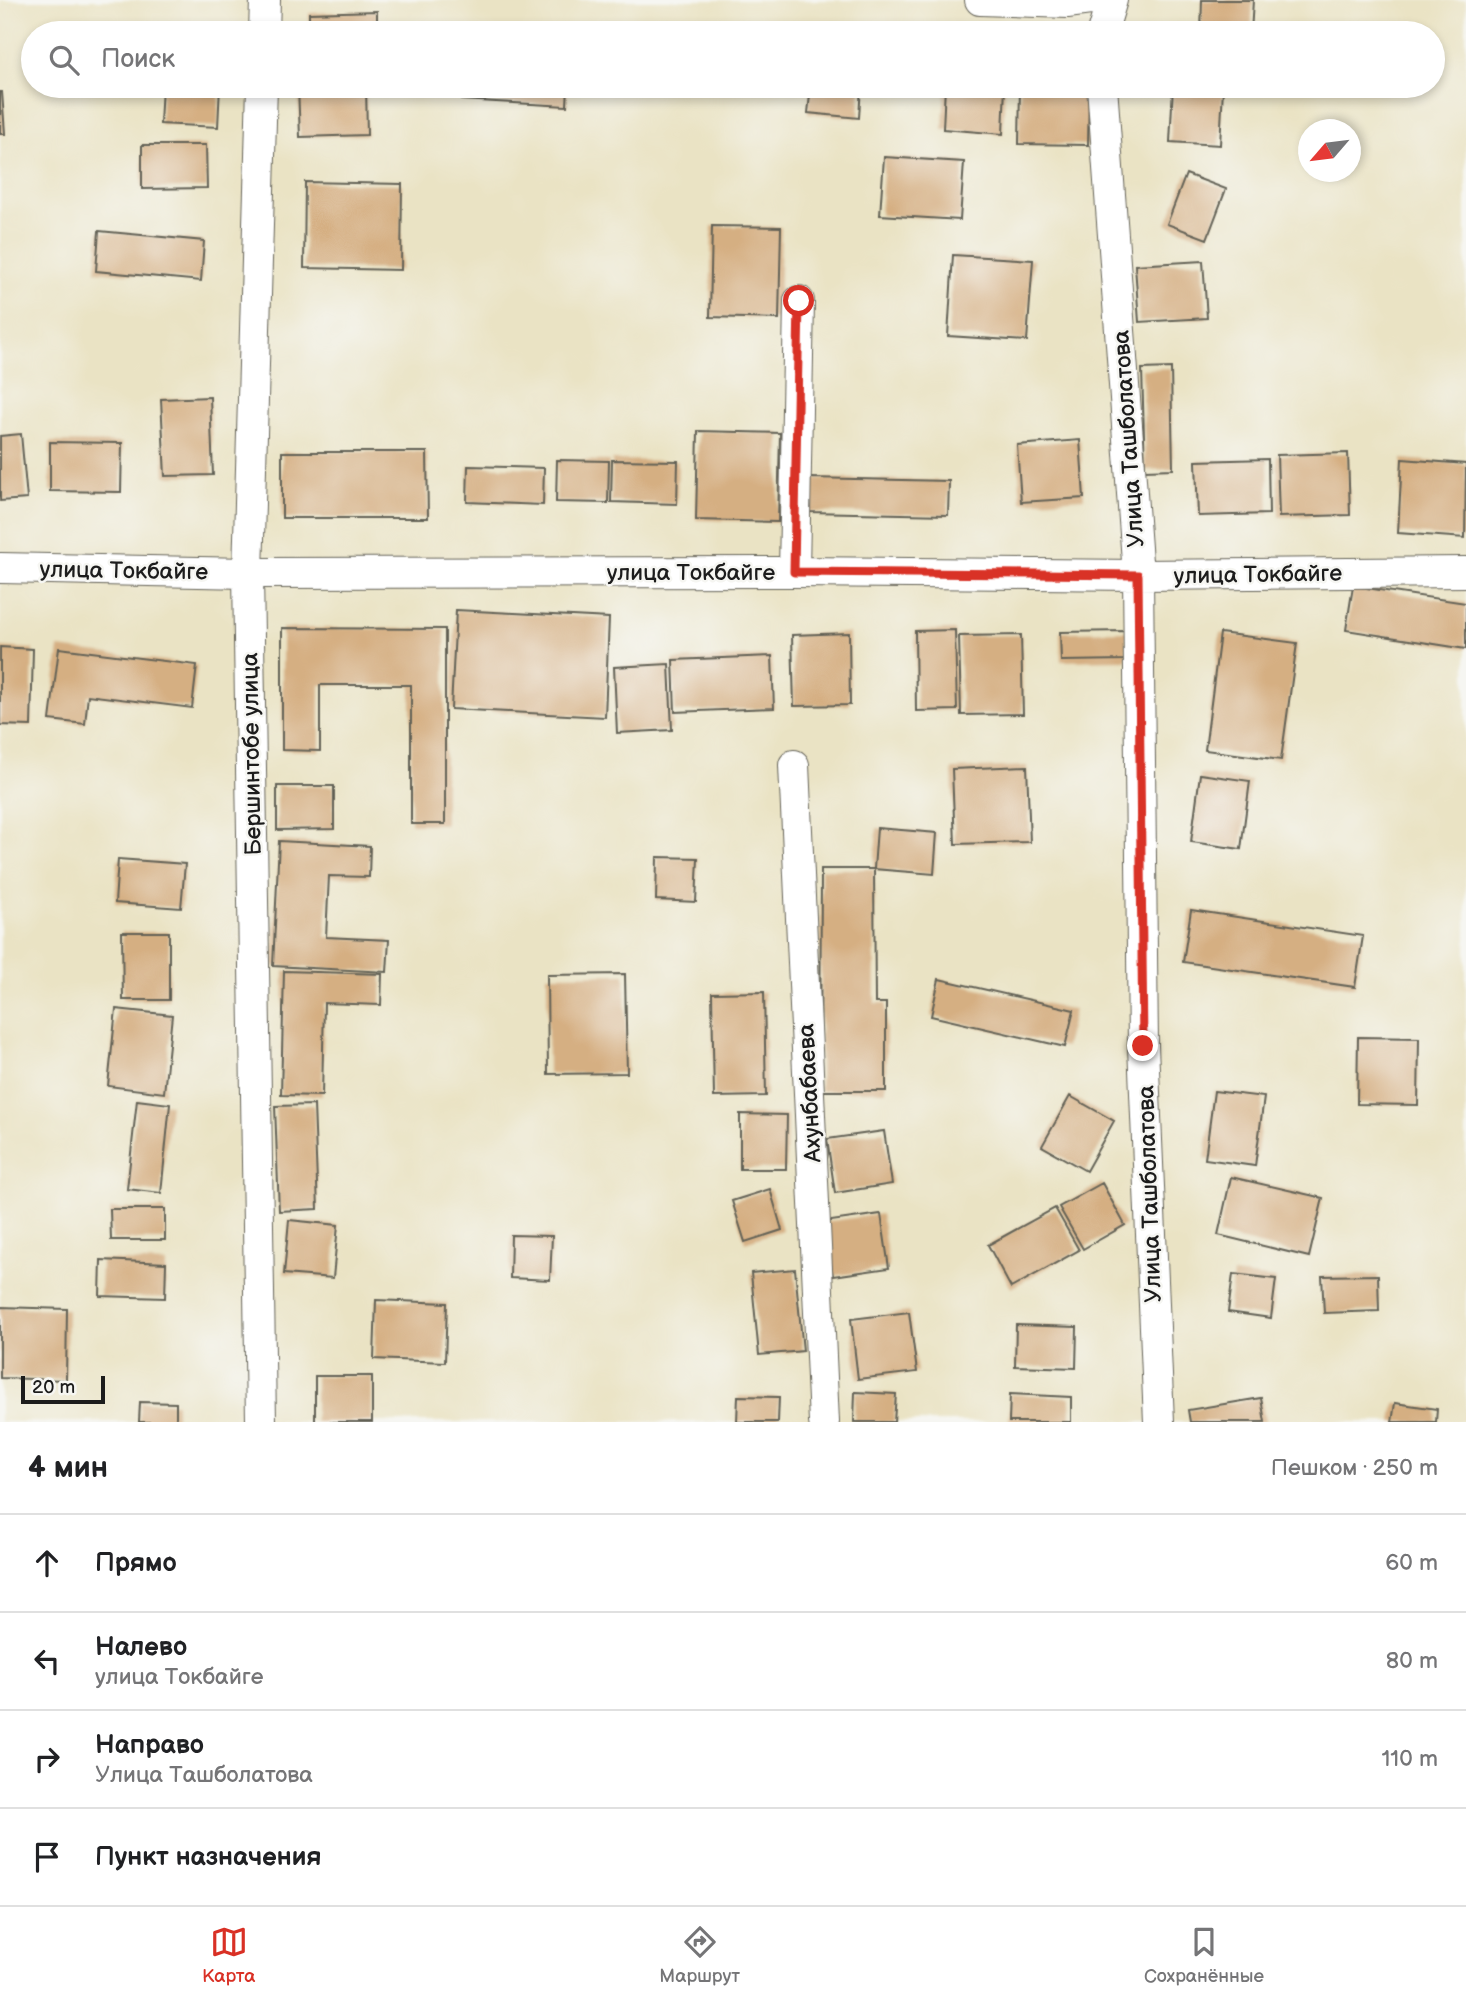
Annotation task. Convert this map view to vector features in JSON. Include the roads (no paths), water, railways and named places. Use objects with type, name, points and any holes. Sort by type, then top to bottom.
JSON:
[{"type":"street","points":[[264,21],[265,0]]},
{"type":"street","points":[[980,0],[1069,3],[1092,0]]},
{"type":"street","points":[[1106,21],[1112,0]]},
{"type":"street","name":"Бершинтобе улица","points":[[261,1422],[248,573],[262,98]]},
{"type":"street","name":"Улица Ташболатова","points":[[1103,98],[1138,575],[1143,1046],[1158,1422]]},
{"type":"street","points":[[794,572],[799,301]]},
{"type":"street","name":"улица Токбайге","points":[[0,568],[248,573],[794,572],[1138,575],[1466,572]]},
{"type":"street","name":"Ахунбабаева","points":[[794,765],[824,1422]]}]
